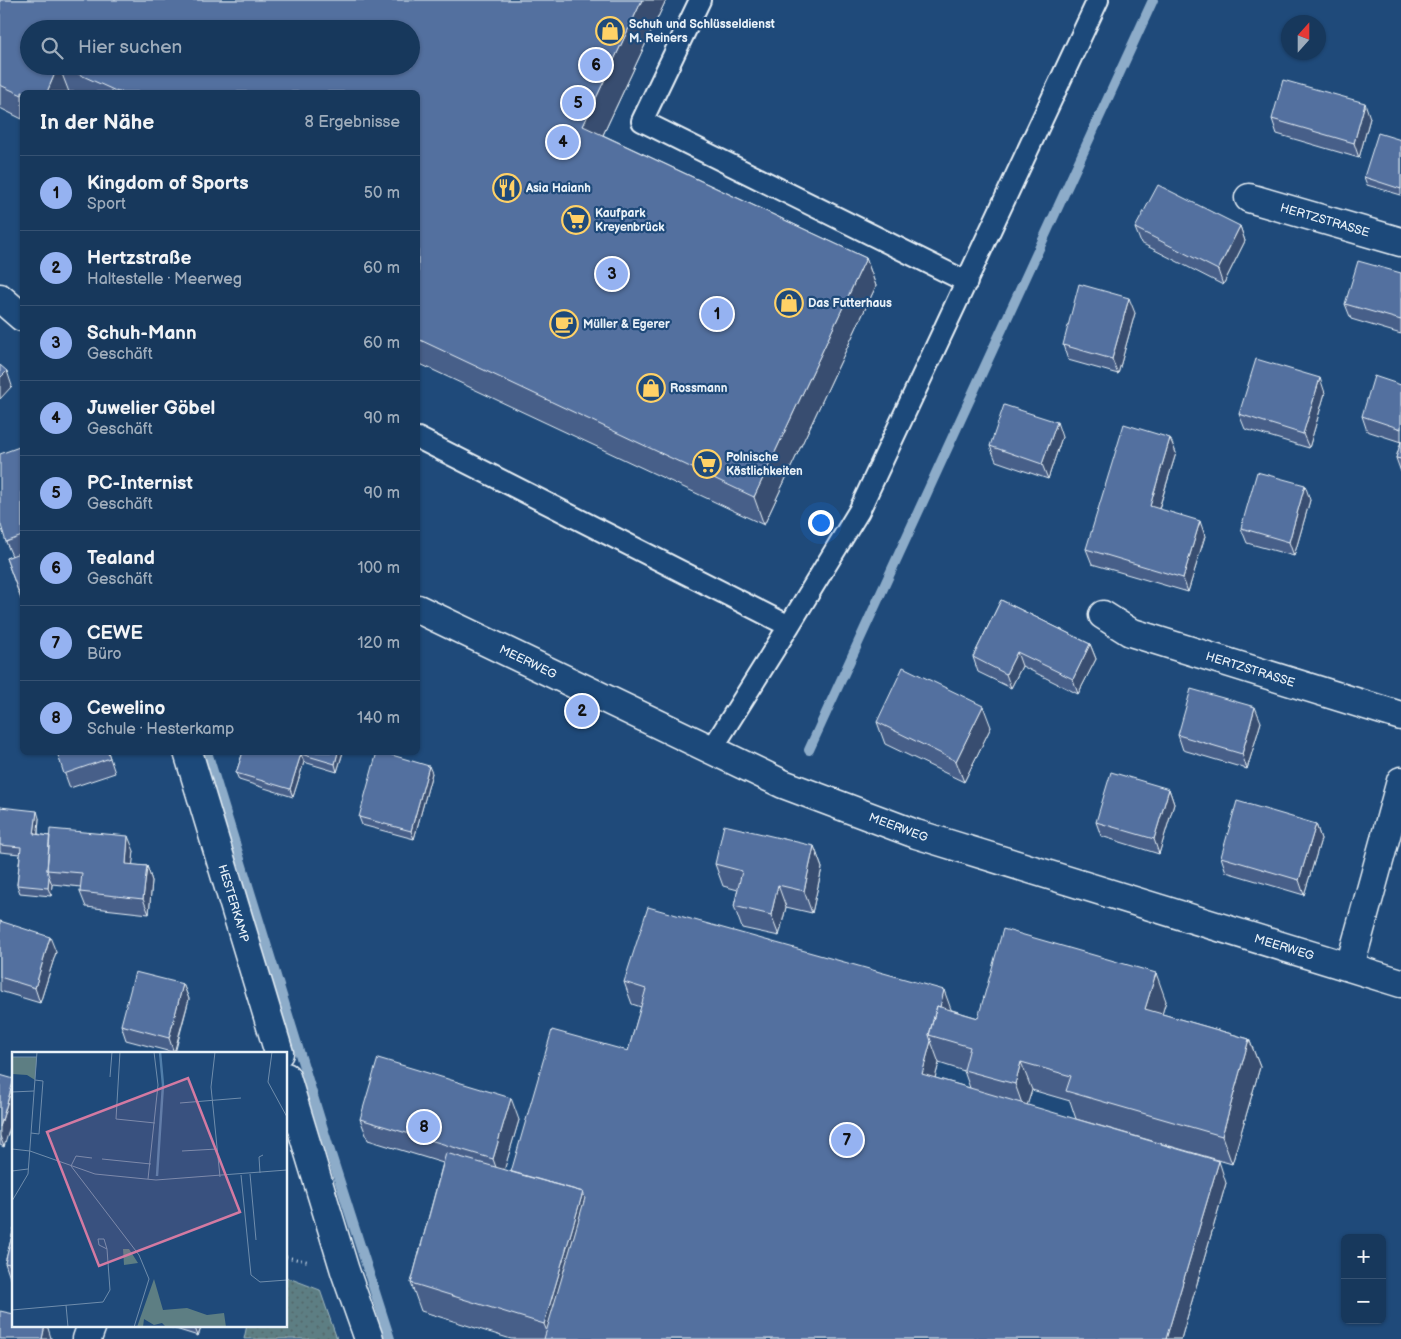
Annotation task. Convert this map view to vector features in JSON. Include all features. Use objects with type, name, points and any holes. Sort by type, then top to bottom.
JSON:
[{"type":"street","name":"HERTZSTRASSE","points":[[1249,198],[1401,242]]},
{"type":"street","points":[[0,298],[20,315]]},
{"type":"street","name":"MEERWEG","points":[[420,610],[783,784],[916,834],[1401,982]]},
{"type":"street","name":"HERTZSTRASSE","points":[[1103,615],[1130,632],[1401,716]]},
{"type":"street","name":"HESTERKAMP","points":[[189,755],[279,1052]]},
{"type":"street","points":[[1350,966],[1401,781]]},
{"type":"street","points":[[288,1084],[345,1271],[369,1339]]},
{"type":"street","points":[[87,1339],[92,1326]]},
{"type":"lane","points":[[700,0],[642,121],[967,282]]},
{"type":"lane","points":[[712,749],[859,511],[1098,0]]},
{"type":"lane","points":[[420,439],[789,626]]},
{"type":"green space","points":[[288,1278],[320,1290],[337,1339],[244,1339],[247,1326],[288,1326]]},
{"type":"building","name":"Kaufpark Kreyenbrück","points":[[0,0],[642,0],[583,126],[866,258],[754,497],[420,340],[420,90],[114,90],[81,75],[420,75],[420,20],[20,20],[20,75],[54,75],[48,90],[20,90],[20,94],[0,85]]},
{"type":"building","points":[[1283,80],[1365,103],[1354,143],[1272,119]]},
{"type":"building","points":[[1378,133],[1401,140],[1401,189],[1364,177]]},
{"type":"building","points":[[1158,185],[1240,226],[1218,270],[1135,228]]},
{"type":"building","points":[[1358,261],[1401,273],[1401,320],[1345,304]]},
{"type":"building","points":[[1079,284],[1129,298],[1112,359],[1063,345]]},
{"type":"building","points":[[1256,359],[1320,378],[1303,434],[1239,414]]},
{"type":"building","points":[[0,365],[7,371],[0,378]]},
{"type":"building","points":[[1374,376],[1401,385],[1401,429],[1362,416]]},
{"type":"building","points":[[1004,405],[1057,422],[1042,464],[990,446]]},
{"type":"building","points":[[1124,424],[1170,438],[1150,506],[1200,521],[1183,578],[1086,549]]},
{"type":"building","points":[[1401,441],[1401,459],[1396,458]]},
{"type":"building","points":[[20,447],[20,537],[6,542],[0,522],[0,454]]},
{"type":"building","points":[[1257,472],[1305,485],[1289,542],[1241,528]]},
{"type":"building","points":[[20,553],[20,596],[6,558]]},
{"type":"building","points":[[1001,600],[1090,644],[1073,679],[1017,652],[1006,674],[973,657]]},
{"type":"building","points":[[903,667],[983,706],[956,761],[877,722]]},
{"type":"building","points":[[1191,689],[1255,707],[1242,754],[1178,735]]},
{"type":"building","points":[[58,755],[109,755],[110,758],[64,774]]},
{"type":"building","points":[[242,755],[301,755],[290,789],[236,773]]},
{"type":"building","points":[[304,755],[337,755],[335,764]]},
{"type":"building","points":[[376,755],[392,755],[429,766],[411,831],[359,817]]},
{"type":"building","points":[[1111,772],[1169,789],[1154,839],[1096,822]]},
{"type":"building","points":[[1237,801],[1316,824],[1299,880],[1221,857]]},
{"type":"building","points":[[0,807],[37,811],[34,834],[50,836],[47,870],[49,877],[48,888],[17,885],[21,847],[0,845]]},
{"type":"building","points":[[724,825],[814,846],[804,891],[778,885],[771,915],[734,906],[742,871],[715,864]]},
{"type":"building","points":[[50,829],[128,836],[126,864],[147,866],[143,899],[80,892],[82,873],[47,870]]},
{"type":"building","points":[[648,907],[944,990],[940,1007],[937,1006],[929,1035],[931,1041],[922,1074],[1219,1161],[1166,1339],[544,1339],[585,1198],[583,1192],[511,1172],[552,1030],[628,1051],[646,989],[624,982]]},
{"type":"building","points":[[0,921],[50,937],[35,988],[0,977]]},
{"type":"building","points":[[1003,929],[1156,973],[1145,1009],[1249,1039],[1222,1136],[1066,1091],[1071,1076],[1021,1062],[1015,1084],[964,1070],[970,1047],[929,1035],[937,1006],[978,1018]]},
{"type":"building","points":[[135,972],[183,984],[169,1038],[121,1025]]},
{"type":"building","points":[[378,1058],[511,1098],[493,1159],[360,1119]]},
{"type":"building","points":[[0,1075],[12,1078],[12,1086],[0,1127]]},
{"type":"building","points":[[446,1153],[583,1192],[544,1324],[411,1283]]},
{"type":"building","points":[[12,1236],[12,1265],[5,1263]]},
{"type":"building","points":[[0,1311],[12,1314],[12,1326],[45,1326],[42,1339],[0,1339]]},
{"type":"waterway","points":[[809,750],[1153,0]]},
{"type":"waterway","points":[[208,755],[390,1339]]},
{"type":"place","name":"Schuh und Schlüsseldienst M. Reiners","points":[[610,31]]},
{"type":"place","name":"Tealand","points":[[596,65]]},
{"type":"place","name":"PC-Internist","points":[[578,103]]},
{"type":"place","name":"Juwelier Göbel","points":[[563,142]]},
{"type":"place","name":"Asia Haianh","points":[[507,188]]},
{"type":"place","name":"Kaufpark Kreyenbrück","points":[[576,220]]},
{"type":"place","name":"Schuh-Mann","points":[[612,274]]},
{"type":"place","name":"Das Futterhaus","points":[[789,303]]},
{"type":"place","name":"Kingdom of Sports","points":[[717,314]]},
{"type":"place","name":"Müller & Egerer","points":[[564,324]]},
{"type":"place","name":"Rossmann","points":[[651,388]]},
{"type":"place","name":"Polnische Köstlichkeiten","points":[[707,464]]},
{"type":"place","name":"Hertzstraße","points":[[582,711]]},
{"type":"place","name":"Cewelino","points":[[424,1127]]},
{"type":"place","name":"CEWE","points":[[847,1140]]}]
